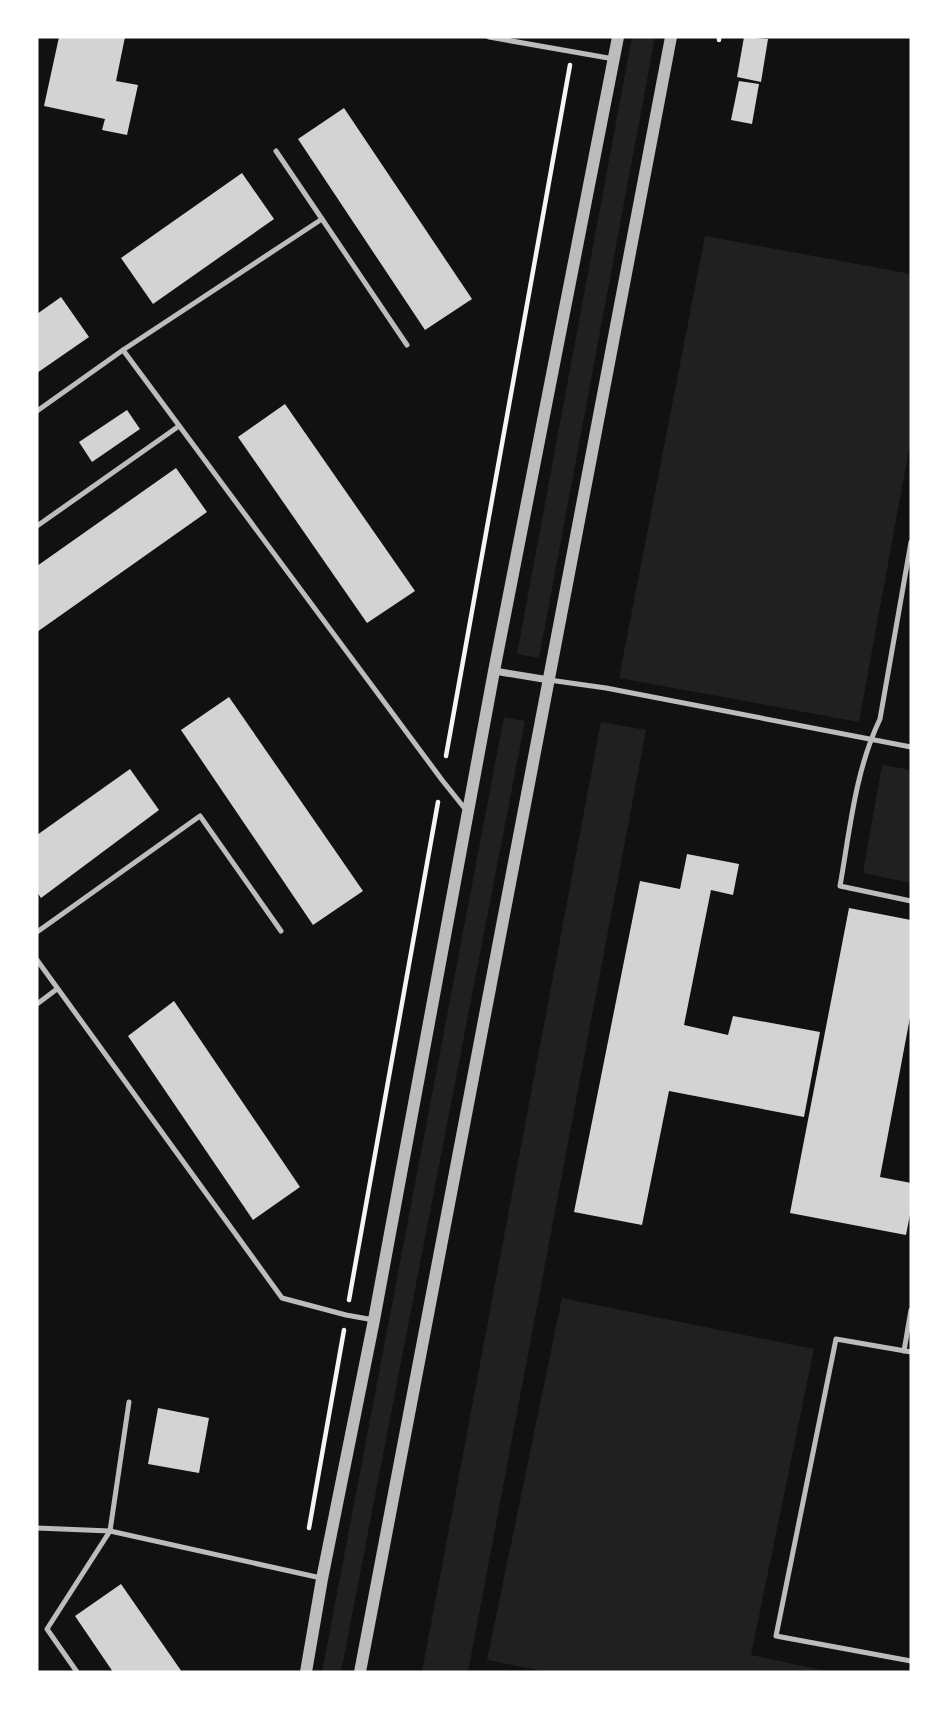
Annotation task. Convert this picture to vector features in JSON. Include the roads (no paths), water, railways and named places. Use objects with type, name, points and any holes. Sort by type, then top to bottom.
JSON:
[{"type":"street","points":[[306,1672],[618,37]]},
{"type":"street","points":[[360,1672],[671,37]]},
{"type":"street","points":[[495,671],[549,680]]},
{"type":"lane","points":[[489,37],[614,59]]},
{"type":"lane","points":[[276,151],[407,345]]},
{"type":"lane","points":[[37,411],[322,219]]},
{"type":"lane","points":[[123,351],[468,812]]},
{"type":"lane","points":[[37,526],[179,426]]},
{"type":"lane","points":[[911,541],[880,719],[870,739],[859,774],[840,886],[911,901]]},
{"type":"lane","points":[[549,680],[606,688],[911,747]]},
{"type":"lane","points":[[37,932],[200,816],[281,931]]},
{"type":"lane","points":[[37,960],[282,1297],[374,1320]]},
{"type":"lane","points":[[37,1003],[57,989]]},
{"type":"lane","points":[[911,1310],[908,1352],[836,1339],[776,1636],[911,1661]]},
{"type":"lane","points":[[77,1672],[47,1629],[110,1531],[129,1402]]},
{"type":"lane","points":[[37,1528],[110,1531],[322,1579]]}]
